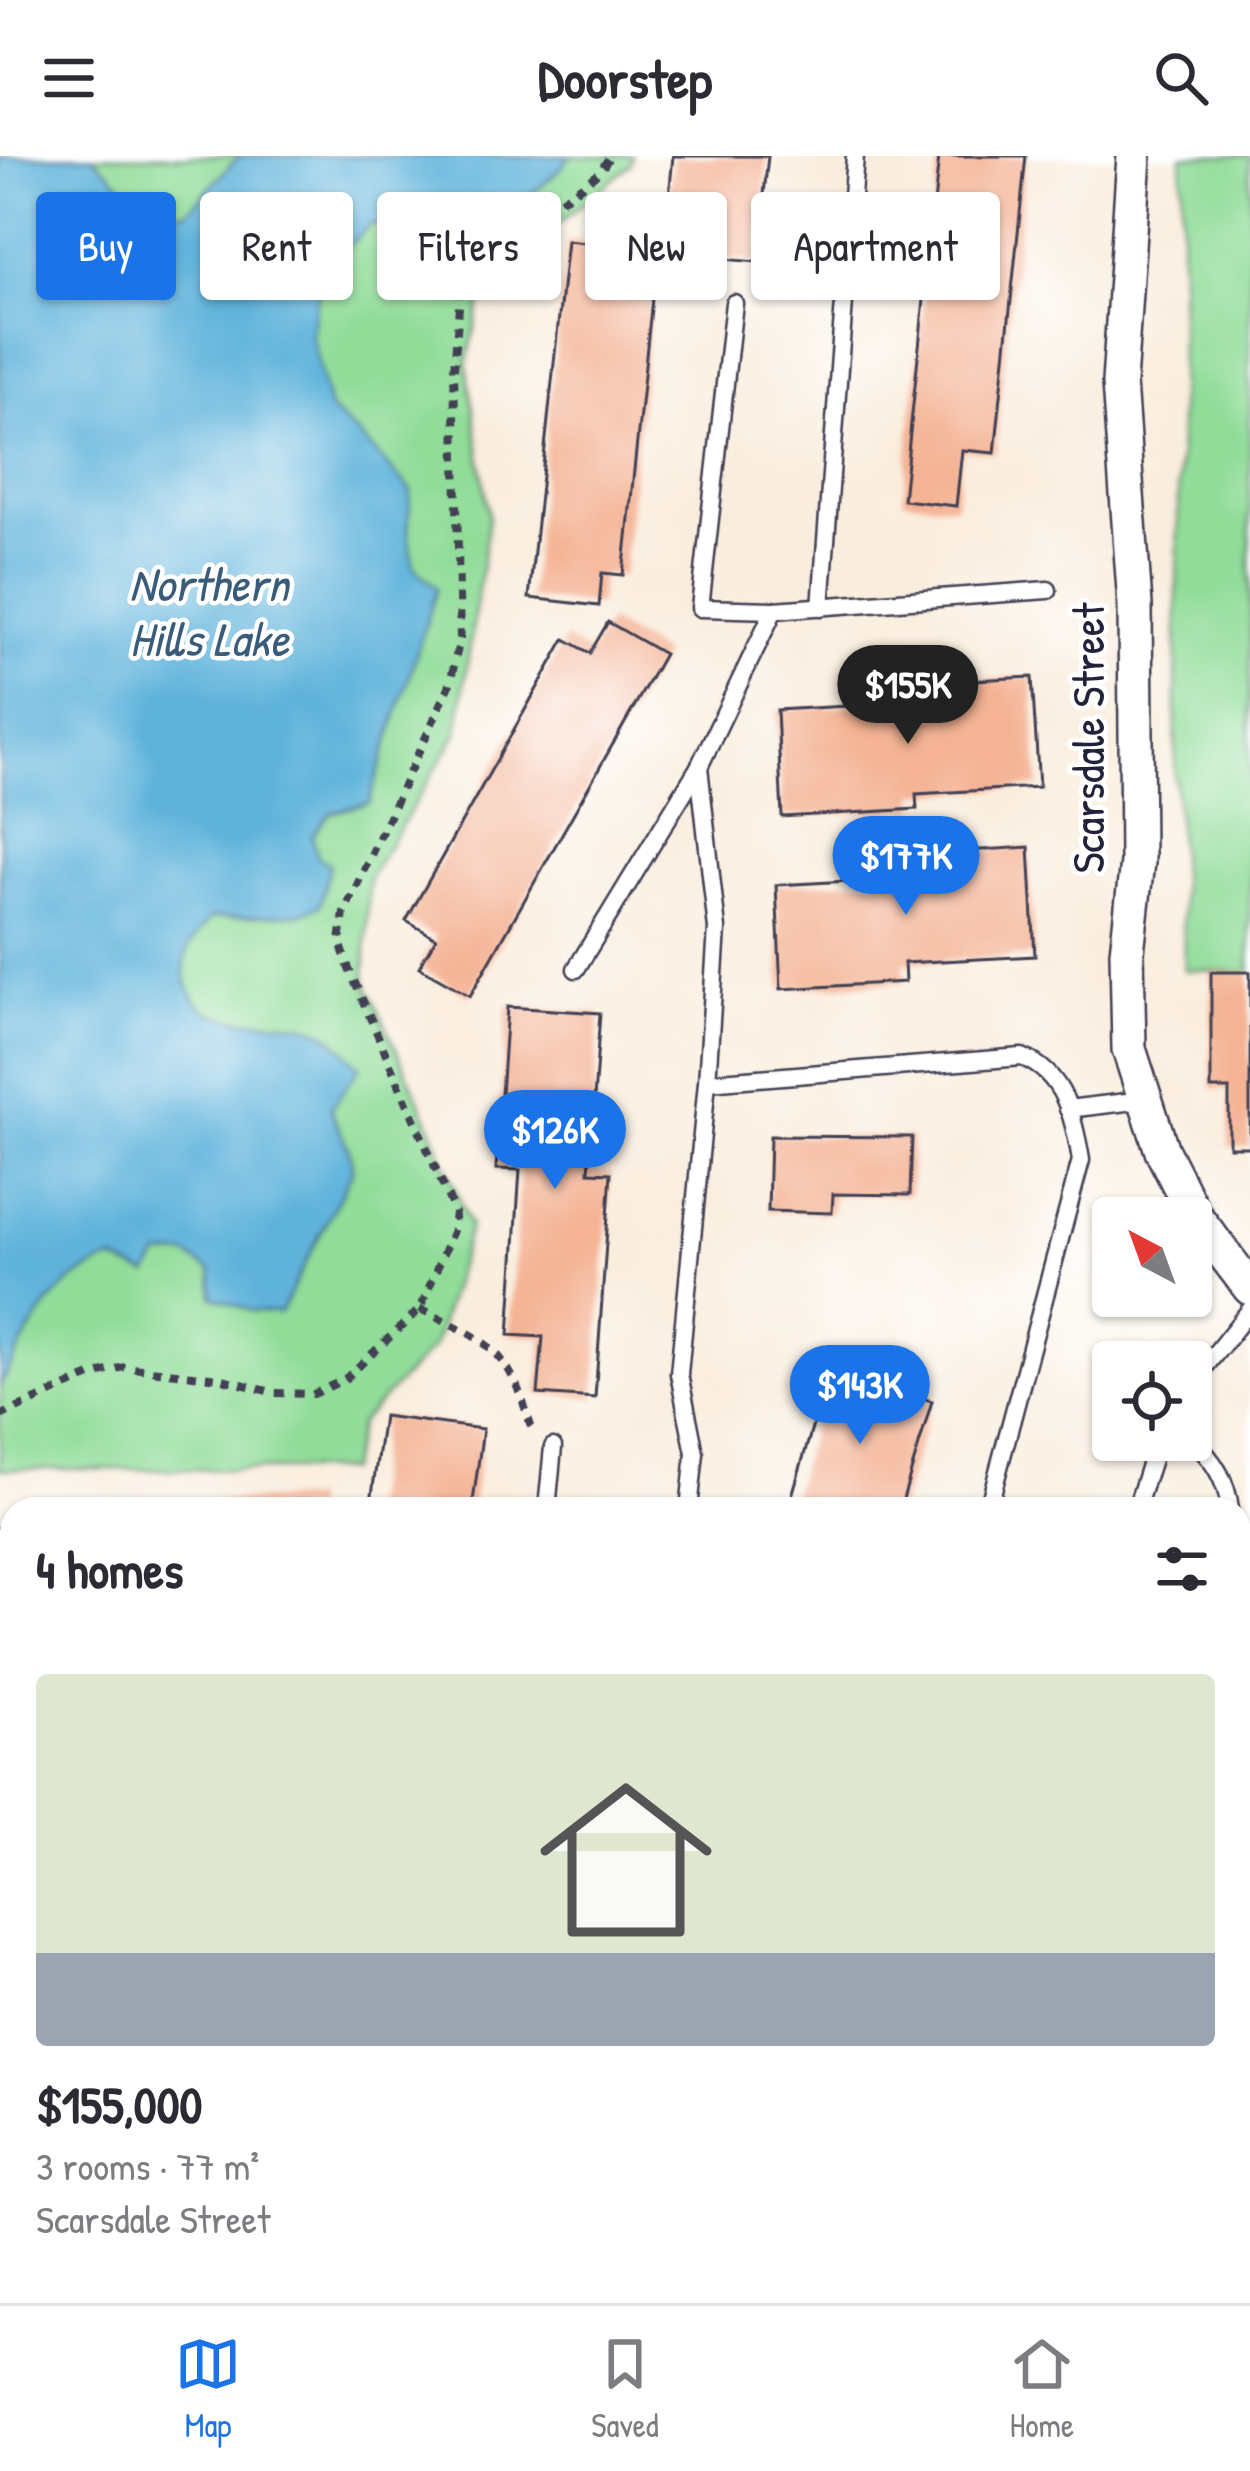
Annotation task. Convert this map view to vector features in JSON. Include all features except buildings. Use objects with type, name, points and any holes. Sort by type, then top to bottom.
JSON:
[{"type":"street","name":"Scarsdale Street","points":[[1134,156],[1119,382],[1135,604],[1137,862],[1127,952],[1129,1049],[1162,1151],[1195,1216],[1250,1288]]},
{"type":"lane","points":[[821,607],[855,156]]},
{"type":"lane","points":[[734,303],[700,608],[774,610],[1048,590]]},
{"type":"lane","points":[[576,969],[698,767],[774,610]]},
{"type":"lane","points":[[690,1497],[695,1453],[679,1374],[717,928],[698,767]]},
{"type":"lane","points":[[707,1082],[1022,1057],[1040,1064],[1054,1077],[1068,1108],[1081,1160],[991,1497]]},
{"type":"lane","points":[[1068,1108],[1142,1100]]},
{"type":"lane","points":[[1212,1358],[1250,1310]]},
{"type":"lane","points":[[548,1497],[553,1447]]},
{"type":"lane","points":[[1140,1497],[1151,1461]]},
{"type":"lane","points":[[1211,1461],[1228,1487],[1229,1497]]},
{"type":"path","points":[[0,1416],[124,1367],[219,1378],[275,1394],[314,1394],[345,1378],[420,1309],[453,1230],[455,1213],[349,969],[340,942],[344,913],[449,688],[460,640],[454,369],[460,294],[476,264],[578,189],[610,156]]},
{"type":"path","points":[[420,1309],[499,1353],[518,1382],[533,1433],[553,1447]]},
{"type":"green space","name":"Northern Hills Lake","points":[[0,156],[632,156],[631,164],[597,192],[585,192],[585,202],[561,222],[561,192],[377,192],[377,300],[482,300],[467,364],[489,516],[457,734],[369,878],[365,980],[470,1226],[434,1346],[360,1423],[348,1470],[0,1469]]},
{"type":"green space","points":[[1182,156],[1250,156],[1250,972],[1185,970],[1175,777]]},
{"type":"water","name":"Northern Hills Lake","points":[[0,156],[93,156],[130,192],[36,192],[36,300],[176,300],[176,211],[187,212],[200,198],[200,300],[317,300],[311,333],[329,409],[411,490],[408,533],[414,567],[437,588],[369,803],[330,813],[312,836],[318,857],[330,865],[320,905],[299,914],[211,918],[189,947],[185,963],[187,983],[196,1001],[210,1012],[309,1026],[331,1037],[360,1067],[331,1108],[350,1154],[352,1172],[280,1313],[252,1311],[213,1297],[212,1272],[187,1255],[159,1256],[148,1275],[113,1260],[91,1269],[57,1295],[32,1328],[0,1386]]},
{"type":"water","name":"Northern Hills Lake","points":[[239,156],[570,156],[533,192],[377,192],[377,225],[370,225],[353,242],[353,192],[206,192]]}]
